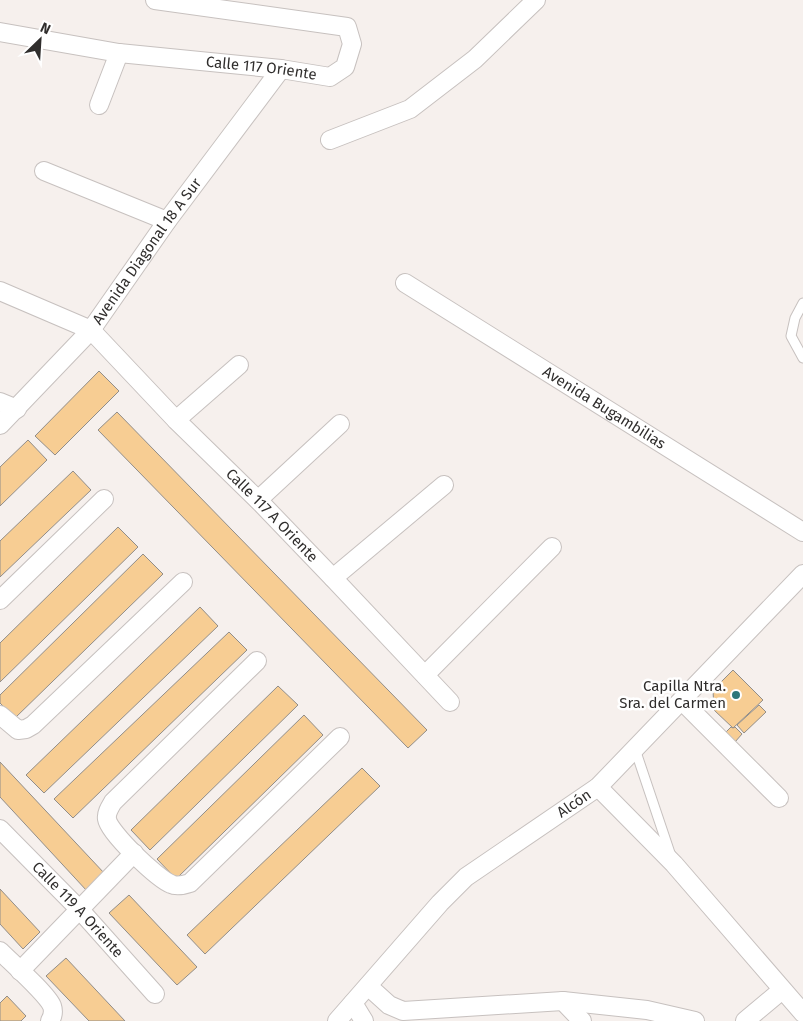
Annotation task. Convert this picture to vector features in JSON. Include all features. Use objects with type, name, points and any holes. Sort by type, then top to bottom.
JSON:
[{"type":"street","name":"Calle 117 Oriente","points":[[0,32],[119,54],[281,69],[330,77],[345,67],[352,44],[347,27],[154,0]]},
{"type":"street","points":[[330,140],[416,105],[475,59],[536,0]]},
{"type":"street","points":[[99,105],[119,54]]},
{"type":"street","name":"Avenida Diagonal 18 A Sur","points":[[0,425],[91,330],[167,221],[281,69]]},
{"type":"street","points":[[44,171],[167,221]]},
{"type":"street","name":"Avenida Bugambilias","points":[[405,284],[803,532]]},
{"type":"street","points":[[0,291],[91,330]]},
{"type":"street","name":"Calle 117 A Oriente","points":[[91,330],[176,420],[334,578],[450,702]]},
{"type":"street","points":[[176,420],[239,365]]},
{"type":"street","points":[[0,402],[17,409]]},
{"type":"street","points":[[258,500],[340,424]]},
{"type":"street","points":[[334,578],[444,485]]},
{"type":"street","points":[[0,600],[104,499]]},
{"type":"street","points":[[425,675],[552,547]]},
{"type":"street","name":"Alcón","points":[[337,1021],[466,876],[598,787],[803,574]]},
{"type":"street","points":[[0,716],[18,730],[26,729],[33,725],[183,582]]},
{"type":"street","points":[[258,661],[113,802],[106,817],[108,824],[134,853],[164,881],[174,886],[190,883],[340,737]]},
{"type":"street","points":[[682,701],[779,798]]},
{"type":"street","points":[[598,787],[674,864],[803,1013]]},
{"type":"street","name":"Calle 119 A Oriente","points":[[0,829],[80,910],[155,994]]},
{"type":"street","points":[[20,971],[134,853]]},
{"type":"street","points":[[0,951],[52,1005],[54,1014],[50,1021]]},
{"type":"street","points":[[368,986],[389,1005],[403,1011],[563,1001],[647,1010],[695,1021]]},
{"type":"street","points":[[745,1021],[782,990]]},
{"type":"street","points":[[563,1001],[582,1021]]},
{"type":"street","points":[[353,1003],[364,1021]]},
{"type":"lane","points":[[803,303],[795,318],[792,336],[803,358]]},
{"type":"lane","points":[[635,749],[674,864]]},
{"type":"building","points":[[99,371],[119,391],[55,455],[35,436]]},
{"type":"building","points":[[117,412],[427,730],[408,748],[98,430]]},
{"type":"building","points":[[28,440],[47,460],[0,506],[0,467]]},
{"type":"building","points":[[73,471],[91,490],[0,577],[0,541]]},
{"type":"building","points":[[118,527],[138,547],[0,682],[0,643]]},
{"type":"building","points":[[143,554],[163,574],[15,718],[0,703],[0,695]]},
{"type":"building","points":[[200,607],[218,626],[44,793],[26,775]]},
{"type":"building","points":[[229,632],[247,650],[73,818],[54,799]]},
{"type":"building","name":"Capilla Ntra. Sra. del Carmen","points":[[733,670],[763,700],[733,728],[714,710],[713,690]]},
{"type":"building","points":[[278,686],[298,705],[150,850],[131,830]]},
{"type":"building","points":[[759,705],[766,712],[744,733],[737,725]]},
{"type":"building","points":[[304,715],[323,735],[176,879],[157,859]]},
{"type":"building","points":[[731,727],[735,727],[742,734],[735,742],[726,732]]},
{"type":"building","points":[[0,762],[105,874],[87,891],[0,797]]},
{"type":"building","points":[[362,768],[380,786],[205,954],[187,935]]},
{"type":"building","points":[[0,889],[40,932],[23,949],[0,924]]},
{"type":"building","points":[[129,895],[197,967],[177,985],[109,913]]},
{"type":"building","points":[[66,958],[125,1021],[89,1021],[46,976]]},
{"type":"building","points":[[7,996],[26,1016],[21,1021],[0,1021],[0,1003]]},
{"type":"place","name":"Capilla Ntra. Sra. del Carmen","points":[[736,695]]}]
